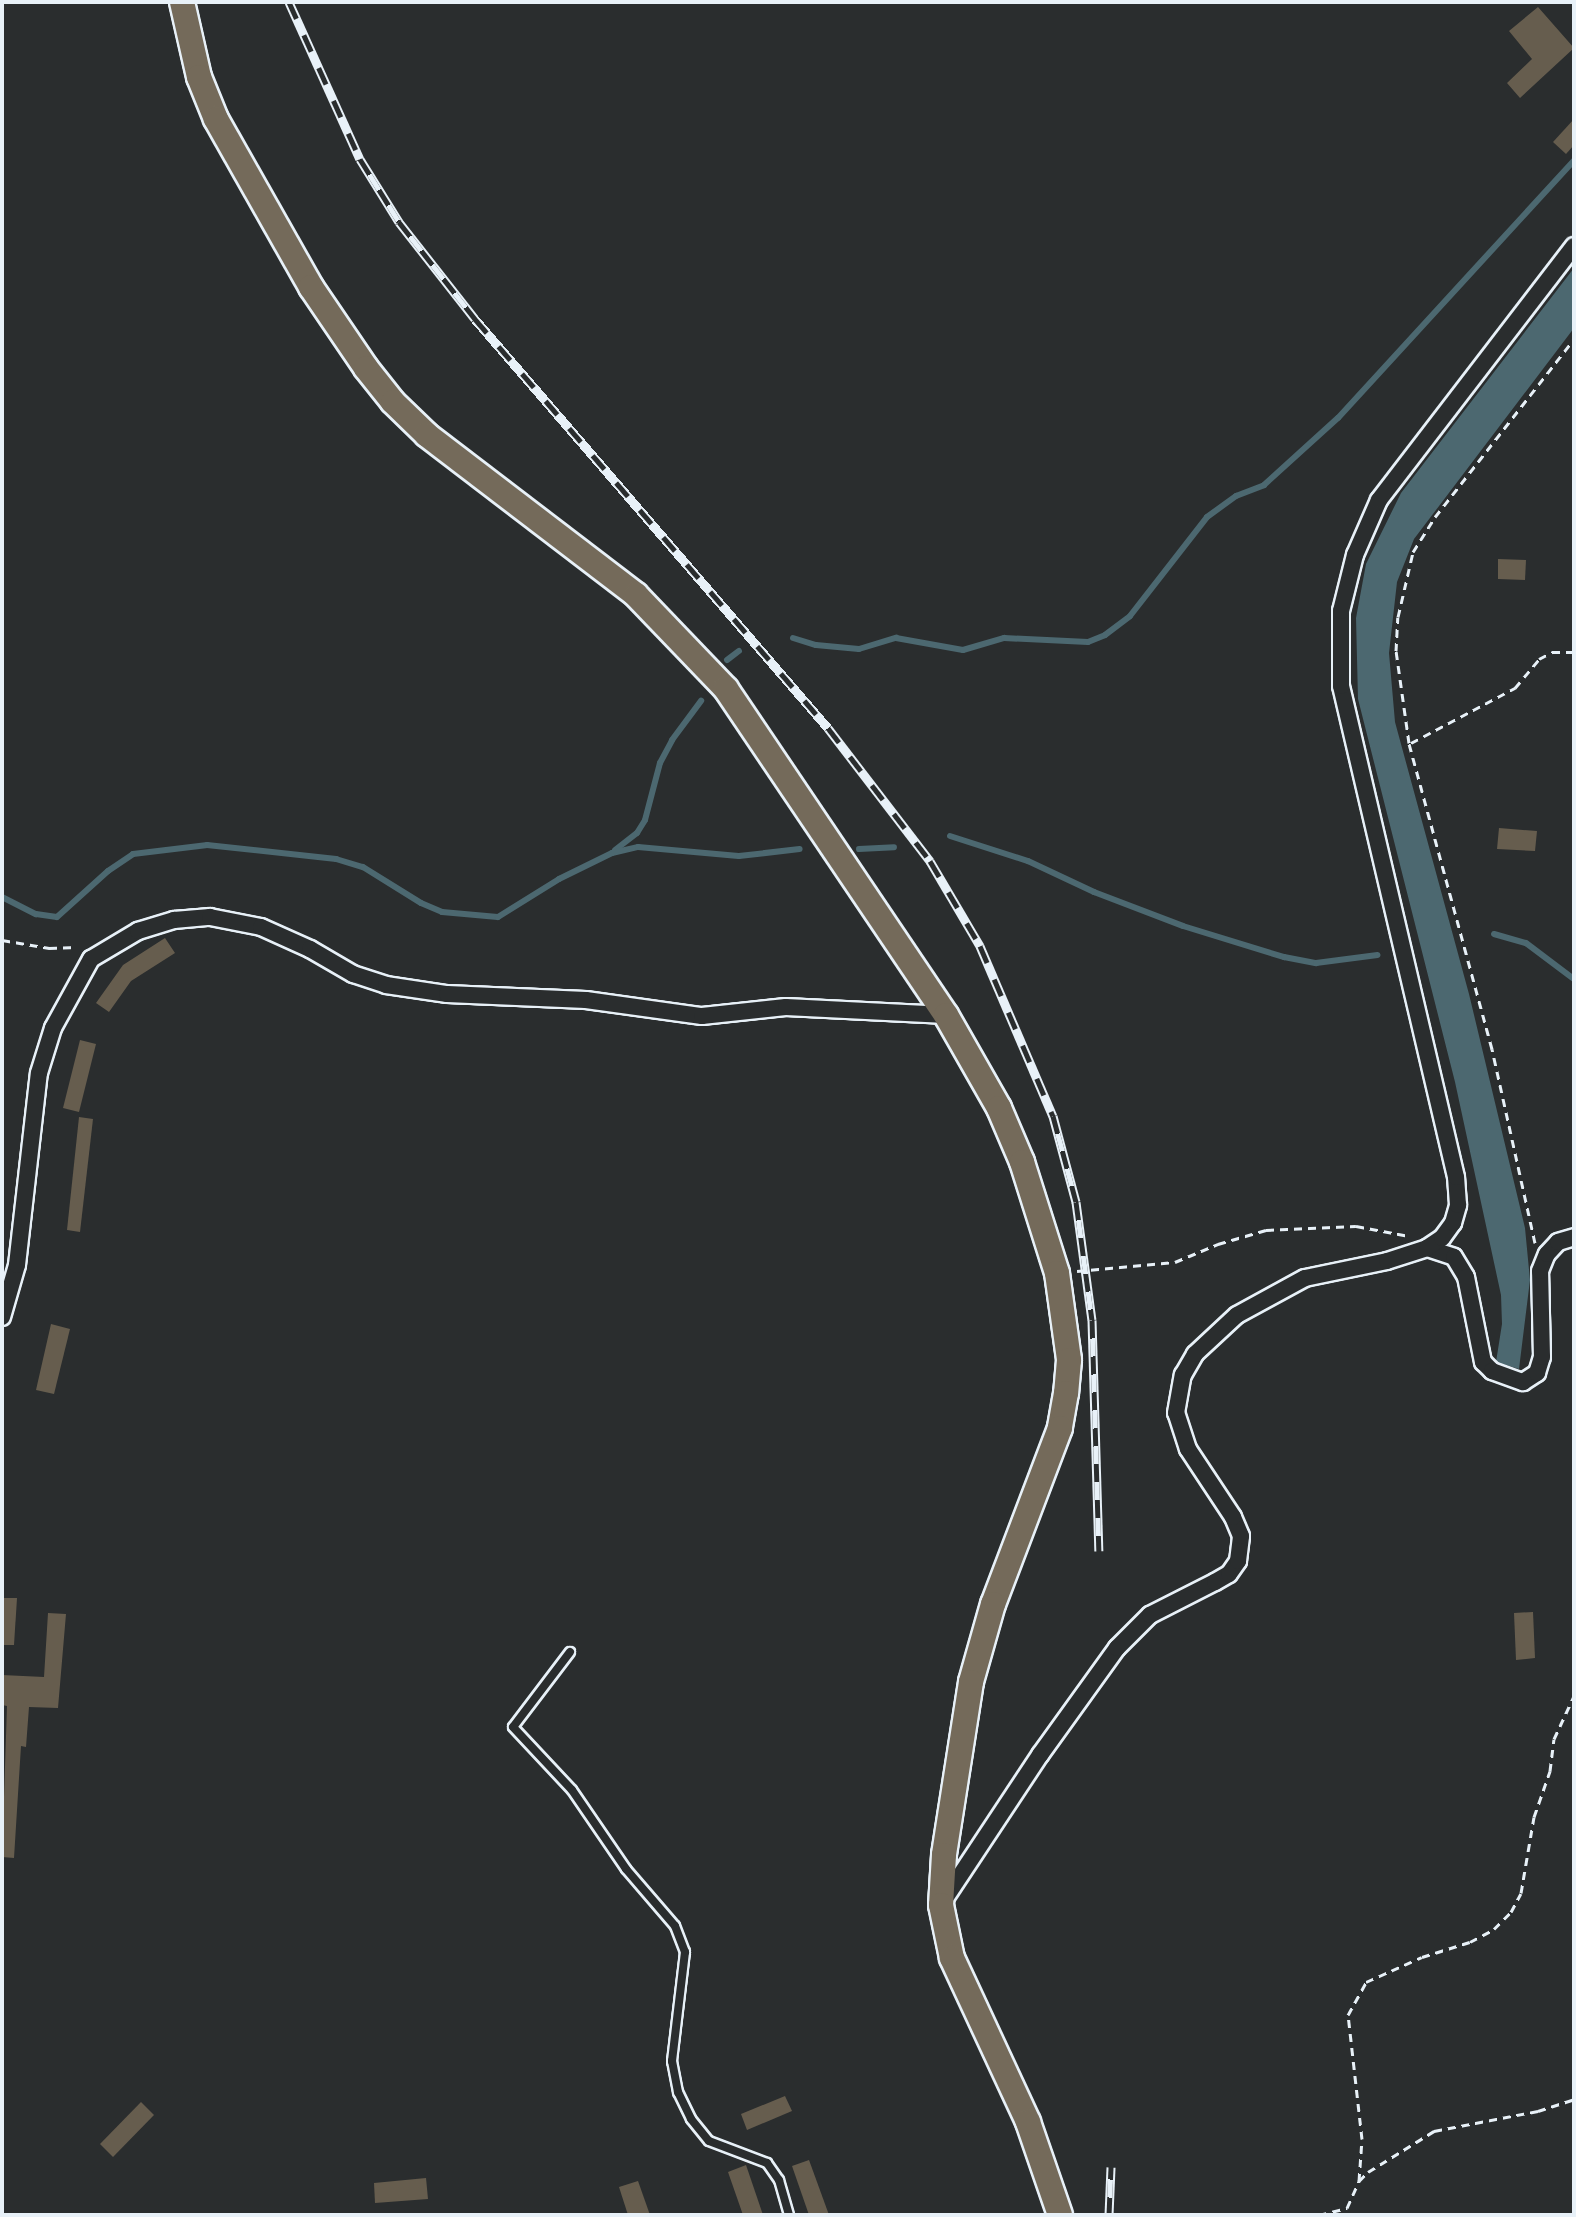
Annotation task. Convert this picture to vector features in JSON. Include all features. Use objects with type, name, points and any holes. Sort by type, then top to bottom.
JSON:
[{"type":"main road","points":[[182,2],[199,77],[216,119],[311,287],[366,368],[393,402],[427,435],[636,595],[700,659],[761,739],[946,1015],[999,1108],[1026,1176],[1057,1273],[1069,1360],[1060,1428],[993,1604],[971,1682],[949,1812],[941,1905],[952,1958],[1028,2122],[1060,2215]]},
{"type":"street","points":[[941,1905],[1040,1755],[1117,1648],[1150,1615],[1229,1574],[1238,1561],[1241,1536],[1233,1517],[1188,1449],[1176,1413],[1183,1375],[1195,1354],[1212,1334],[1237,1315],[1305,1278],[1387,1261],[1427,1248],[1442,1238],[1453,1223],[1458,1205],[1456,1177],[1348,721],[1339,657],[1341,611],[1355,555],[1379,500],[1574,246]]},
{"type":"street","points":[[2,1317],[17,1265],[39,1073],[53,1028],[91,959],[109,945],[138,931],[174,920],[210,917],[261,927],[310,949],[353,974],[386,985],[447,994],[586,1000],[702,1016],[786,1007],[946,1015]]},
{"type":"street","points":[[1427,1248],[1454,1257],[1466,1277],[1483,1362],[1492,1371],[1523,1382],[1537,1373],[1542,1357],[1540,1271],[1547,1254],[1558,1242],[1574,1237]]},
{"type":"lane","points":[[570,1652],[513,1727],[572,1790],[626,1869],[675,1926],[685,1952],[672,2061],[678,2092],[691,2119],[709,2141],[767,2163],[779,2180],[789,2215]]},
{"type":"path","points":[[1540,1271],[1492,1049],[1409,743],[1396,651],[1398,617],[1413,552],[1435,517],[1574,339]]},
{"type":"path","points":[[1409,743],[1515,688],[1539,659],[1552,652],[1574,652]]},
{"type":"path","points":[[2,940],[49,948],[109,945]]},
{"type":"path","points":[[1057,1273],[1175,1262],[1218,1244],[1266,1230],[1315,1226],[1395,1231],[1420,1240],[1427,1248]]},
{"type":"path","points":[[1346,2215],[1359,2181],[1362,2139],[1348,2015],[1366,1982],[1422,1957],[1470,1942],[1494,1929],[1511,1912],[1521,1893],[1534,1817],[1550,1771],[1554,1739],[1574,1696]]},
{"type":"path","points":[[1359,2181],[1434,2131],[1538,2111],[1574,2099]]},
{"type":"path","points":[[1319,2215],[1347,2208]]},
{"type":"water","points":[[1574,268],[1574,328],[1414,539],[1397,582],[1389,653],[1395,722],[1469,994],[1525,1228],[1530,1280],[1519,1369],[1496,1362],[1502,1324],[1501,1295],[1455,1082],[1358,699],[1356,618],[1366,564],[1401,493]]},
{"type":"building","points":[[1538,7],[1574,48],[1520,98],[1507,83],[1532,59],[1509,31]]},
{"type":"building","points":[[1574,119],[1574,145],[1566,154],[1553,142]]},
{"type":"building","points":[[1498,559],[1526,560],[1525,580],[1498,579]]},
{"type":"building","points":[[1499,828],[1537,831],[1535,851],[1497,849]]},
{"type":"building","points":[[165,938],[175,953],[131,981],[109,1012],[96,1003],[123,965]]},
{"type":"building","points":[[80,1040],[96,1044],[79,1112],[63,1108]]},
{"type":"building","points":[[79,1117],[93,1119],[80,1232],[67,1230]]},
{"type":"building","points":[[51,1324],[70,1329],[54,1394],[36,1390]]},
{"type":"building","points":[[2,1598],[17,1598],[14,1645],[2,1645]]},
{"type":"building","points":[[1533,1612],[1535,1658],[1516,1660],[1514,1613]]},
{"type":"building","points":[[48,1613],[66,1614],[58,1708],[29,1707],[26,1747],[21,1746],[14,1858],[2,1857],[7,1706],[2,1705],[2,1675],[44,1677]]},
{"type":"building","points":[[785,2096],[792,2111],[747,2130],[741,2114]]},
{"type":"building","points":[[141,2102],[154,2115],[113,2157],[100,2144]]},
{"type":"building","points":[[809,2160],[829,2215],[809,2215],[792,2166]]},
{"type":"building","points":[[746,2165],[763,2215],[743,2215],[728,2172]]},
{"type":"building","points":[[426,2178],[428,2199],[375,2203],[374,2183]]},
{"type":"building","points":[[638,2181],[650,2215],[628,2215],[619,2187]]},
{"type":"waterway","points":[[793,638],[816,645],[859,649],[896,638],[963,650],[1004,638],[1088,642],[1105,635],[1130,616],[1207,517],[1236,496],[1264,485],[1338,418],[1574,160]]},
{"type":"waterway","points":[[727,660],[739,651]]},
{"type":"waterway","points":[[615,850],[637,833],[645,820],[660,763],[672,740],[701,701]]},
{"type":"waterway","points":[[950,836],[1028,861],[1094,892],[1183,926],[1284,957],[1316,963],[1377,955]]},
{"type":"waterway","points":[[2,897],[36,914],[57,917],[108,871],[133,854],[207,845],[336,859],[363,867],[421,903],[442,912],[498,917],[559,879],[612,853],[638,847],[739,856],[800,849]]},
{"type":"waterway","points":[[859,849],[894,847]]},
{"type":"waterway","points":[[1494,934],[1526,943],[1574,979]]},
{"type":"railway","points":[[289,2],[360,159],[399,222],[475,319],[828,728],[930,861],[980,946],[1053,1116],[1076,1202],[1092,1320],[1099,1551]]},
{"type":"railway","points":[[1109,2215],[1111,2167]]}]
